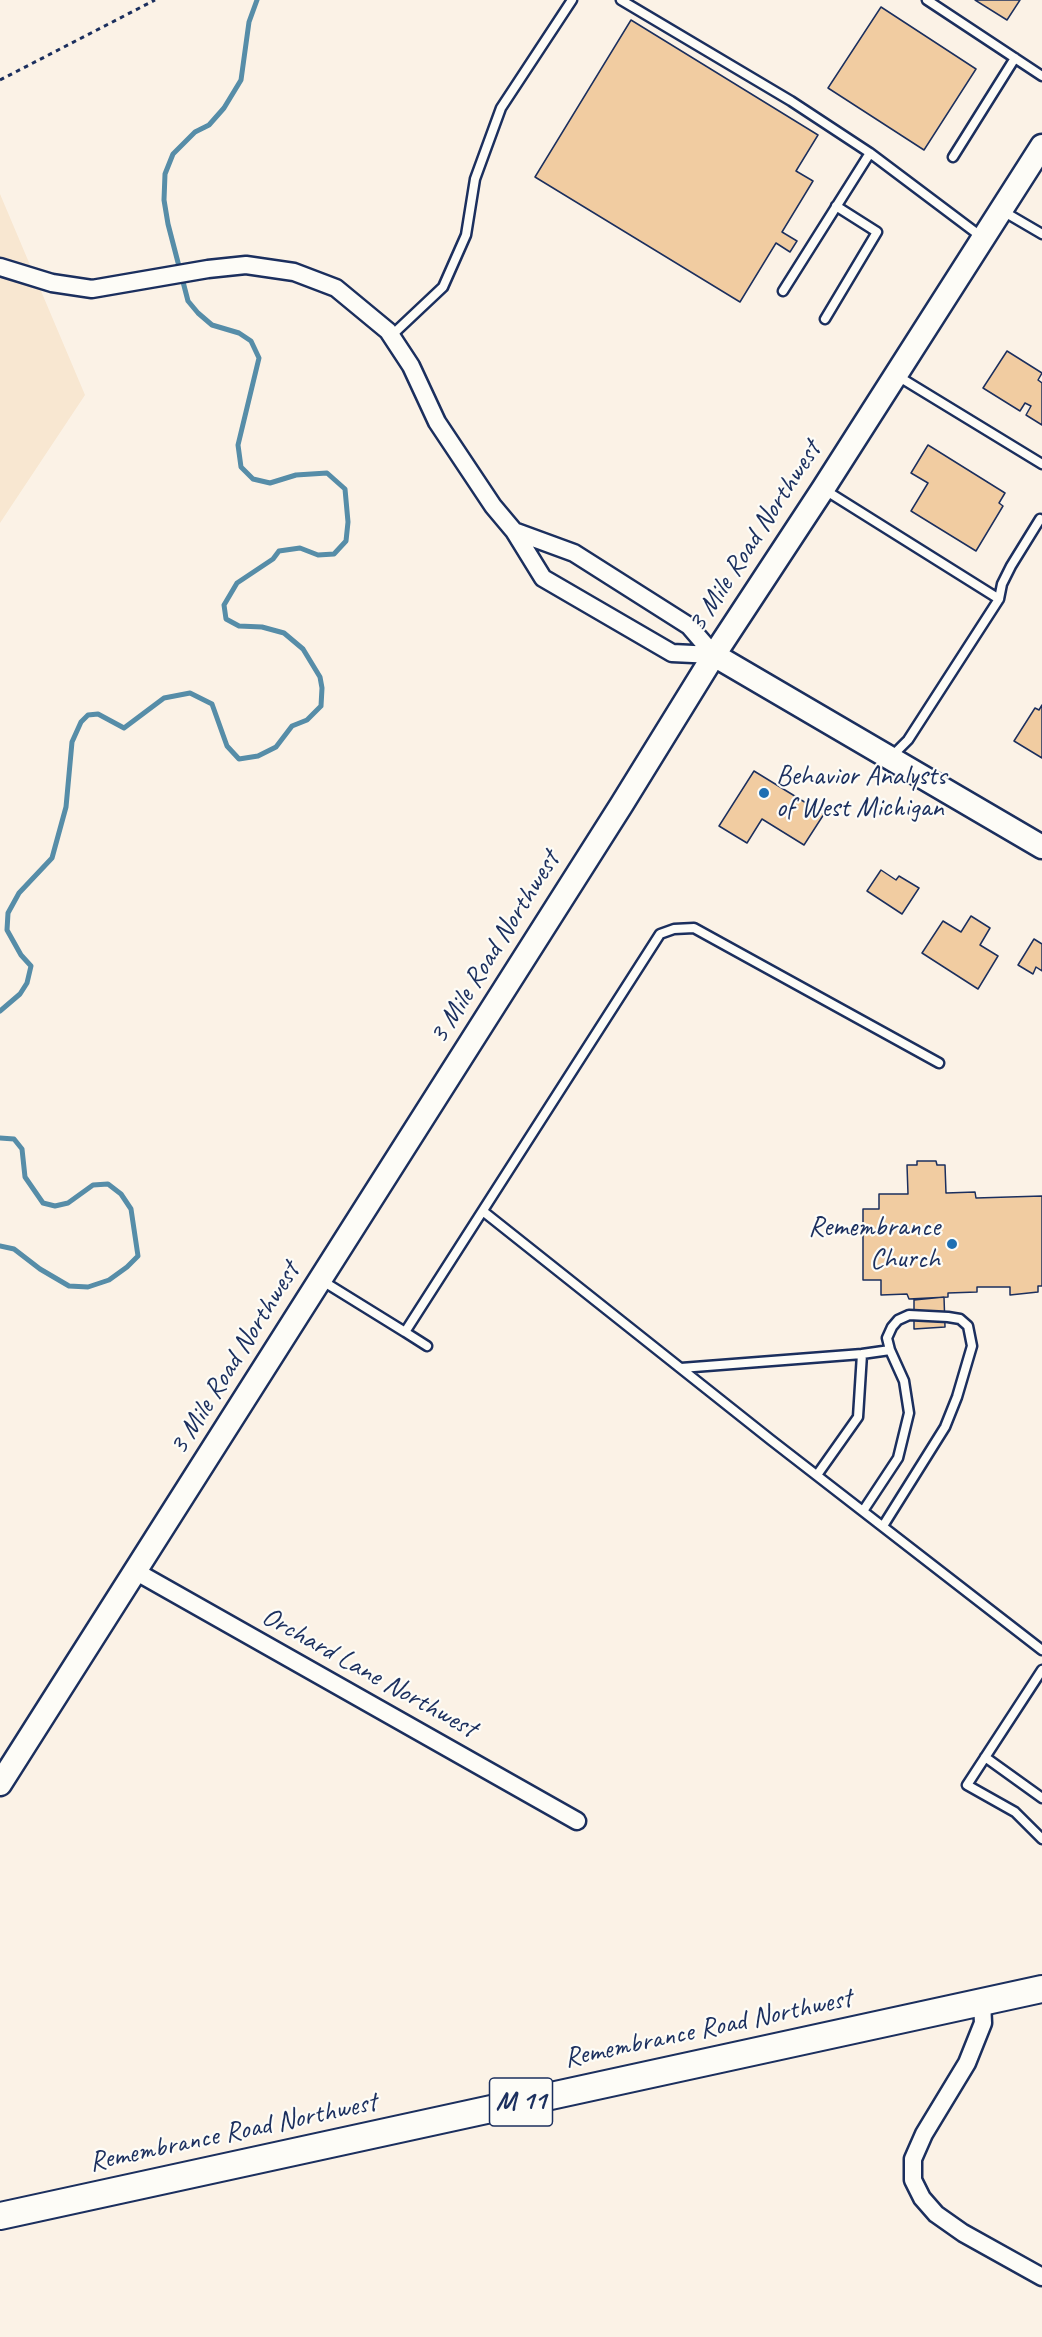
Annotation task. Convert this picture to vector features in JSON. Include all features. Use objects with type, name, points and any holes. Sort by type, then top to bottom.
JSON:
[{"type":"main road","name":"Remembrance Road Northwest","points":[[0,2217],[1042,1989]]},
{"type":"street","name":"3 Mile Road Northwest","points":[[0,1784],[610,824],[714,655],[1042,146]]},
{"type":"street","points":[[0,267],[52,283],[92,289],[208,269],[246,265],[294,272],[336,288],[392,336],[411,366],[437,422],[493,506],[514,531],[543,578],[672,652],[714,655]]},
{"type":"street","points":[[514,531],[574,553],[689,626],[714,655],[1042,847]]},
{"type":"street","name":"Orchard Lane Northwest","points":[[135,1571],[577,1821]]},
{"type":"street","points":[[981,2002],[983,2023],[967,2063],[924,2134],[914,2159],[913,2180],[936,2214],[963,2233],[1042,2277]]},
{"type":"lane","points":[[392,336],[443,287],[466,235],[475,179],[501,108],[572,0]]},
{"type":"lane","points":[[621,0],[791,101],[870,153],[983,238]]},
{"type":"lane","points":[[927,0],[1042,76]]},
{"type":"lane","points":[[953,157],[1015,58]]},
{"type":"lane","points":[[783,291],[870,153]]},
{"type":"lane","points":[[825,319],[877,232],[836,206]]},
{"type":"lane","points":[[1001,210],[1042,234]]},
{"type":"lane","points":[[896,375],[1042,464]]},
{"type":"lane","points":[[823,489],[999,599]]},
{"type":"lane","points":[[890,758],[908,740],[999,599],[1002,584],[1011,566],[1040,519]]},
{"type":"lane","points":[[405,1332],[660,934],[674,929],[694,928],[939,1063]]},
{"type":"lane","points":[[484,1212],[1042,1650]]},
{"type":"lane","points":[[320,1280],[427,1346]]},
{"type":"lane","points":[[863,1511],[898,1458],[909,1413],[904,1382],[887,1338],[892,1327],[898,1320],[909,1315],[948,1317],[960,1320],[968,1326],[972,1347],[945,1427],[883,1526]]},
{"type":"lane","points":[[681,1368],[890,1350]]},
{"type":"lane","points":[[817,1475],[858,1417],[862,1354]]},
{"type":"lane","points":[[1042,1670],[967,1785],[1016,1812],[1042,1839]]},
{"type":"lane","points":[[986,1757],[1042,1798]]},
{"type":"path","points":[[0,80],[155,0]]},
{"type":"shaded area","points":[[0,194],[85,395],[0,523]]},
{"type":"building","points":[[975,0],[1020,0],[1007,20]]},
{"type":"building","points":[[881,7],[976,69],[924,150],[828,88]]},
{"type":"building","points":[[631,20],[818,135],[796,171],[813,181],[782,232],[797,241],[790,252],[776,243],[740,302],[535,177]]},
{"type":"building","points":[[1007,351],[1042,373],[1038,380],[1042,383],[1042,425],[1026,415],[1031,406],[1025,403],[1020,411],[983,388]]},
{"type":"building","points":[[928,445],[1005,493],[999,503],[1003,506],[976,551],[911,511],[928,483],[911,473]]},
{"type":"building","points":[[1042,705],[1042,758],[1014,741],[1035,708],[1039,710]]},
{"type":"building","name":"Behavior Analysts of West Michigan","points":[[754,771],[824,814],[804,845],[762,819],[747,843],[719,826]]},
{"type":"building","points":[[881,870],[896,880],[899,876],[919,888],[902,914],[867,891]]},
{"type":"building","points":[[971,916],[990,928],[980,945],[998,956],[978,989],[922,953],[943,921],[961,932]]},
{"type":"building","points":[[1034,939],[1042,944],[1042,971],[1036,967],[1033,974],[1018,965]]},
{"type":"building","name":"Remembrance Church","points":[[917,1161],[936,1161],[937,1165],[945,1165],[946,1193],[975,1192],[976,1198],[1042,1196],[1042,1286],[1038,1286],[1038,1292],[1010,1295],[1010,1287],[977,1287],[977,1292],[948,1293],[948,1297],[909,1299],[907,1294],[881,1295],[881,1280],[863,1280],[863,1209],[879,1209],[879,1194],[908,1194],[907,1165],[917,1165]]},
{"type":"building","points":[[944,1297],[945,1327],[914,1329],[914,1300]]},
{"type":"waterway","points":[[0,1011],[20,994],[27,983],[31,966],[21,955],[7,930],[8,913],[19,893],[52,858],[66,807],[72,742],[81,722],[88,715],[98,714],[124,728],[164,698],[190,693],[212,704],[227,746],[239,759],[258,756],[276,747],[292,726],[307,720],[321,706],[320,677],[303,649],[284,633],[262,627],[239,626],[226,619],[224,605],[237,583],[273,559],[279,551],[300,548],[318,555],[334,554],[346,541],[348,522],[345,489],[327,473],[296,475],[270,483],[253,479],[241,467],[238,445],[259,358],[251,341],[239,333],[212,325],[188,301],[164,200],[165,174],[173,154],[195,132],[209,125],[224,108],[241,80],[249,22],[257,0]]},
{"type":"waterway","points":[[0,1138],[14,1139],[22,1149],[25,1177],[43,1203],[55,1206],[68,1203],[93,1185],[108,1184],[121,1194],[131,1209],[138,1256],[109,1280],[88,1287],[69,1286],[40,1269],[14,1249],[0,1246]]},
{"type":"place","name":"Behavior Analysts of West Michigan","points":[[764,793]]},
{"type":"place","name":"Remembrance Church","points":[[952,1244]]}]
